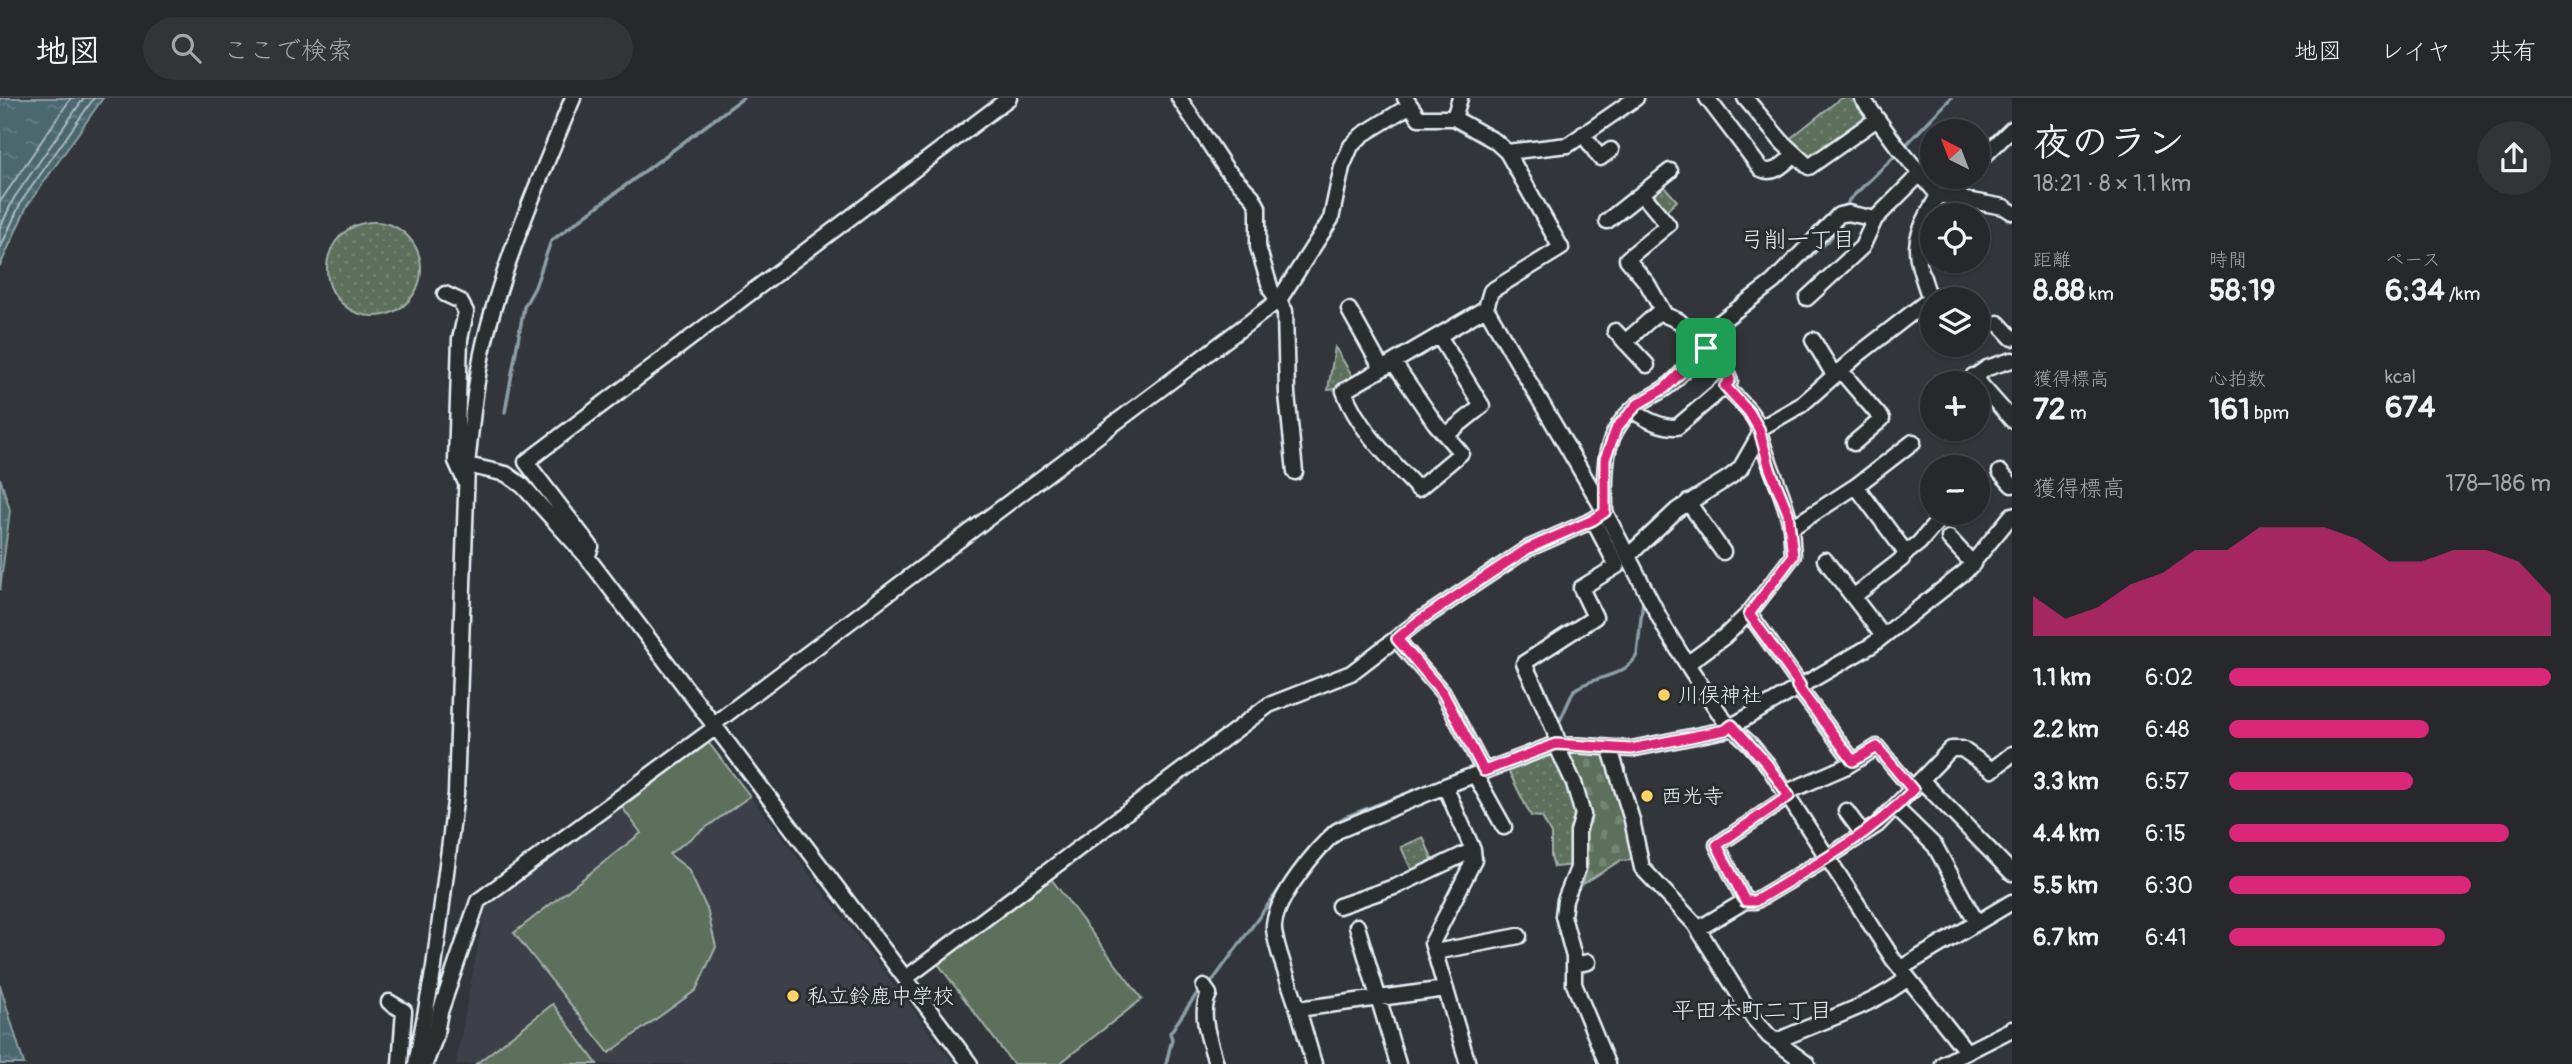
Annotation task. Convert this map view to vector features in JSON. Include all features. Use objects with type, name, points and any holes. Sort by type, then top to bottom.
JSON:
[{"type":"street","points":[[416,1064],[436,954],[456,794],[467,465],[487,330],[514,244],[573,98]]},
{"type":"street","points":[[587,557],[591,547],[526,462],[1009,98]]},
{"type":"street","points":[[1454,118],[1460,98]]},
{"type":"street","points":[[1507,152],[1568,145],[1636,98]]},
{"type":"street","points":[[1707,98],[1761,169],[1766,172],[1774,170],[1794,154]]},
{"type":"street","points":[[1745,98],[1794,154],[1809,167],[1877,119]]},
{"type":"street","points":[[1807,298],[1862,247],[1875,219],[1920,174],[1862,98]]},
{"type":"street","points":[[1181,99],[1226,169],[1256,201],[1260,212],[1258,247],[1271,290],[1285,311],[1287,394],[1295,472]]},
{"type":"street","points":[[425,1064],[478,901],[1279,300],[1331,219],[1342,167],[1351,146],[1362,135],[1409,106],[1424,119],[1454,118],[1495,141],[1507,152],[1562,248],[1491,291],[1486,308],[1388,366],[1344,391],[1348,402],[1380,448],[1418,489],[1461,453],[1388,366],[1349,310]]},
{"type":"street","points":[[1990,150],[2012,129]]},
{"type":"street","points":[[1583,134],[1600,158],[1611,150]]},
{"type":"street","points":[[1607,221],[1670,171]]},
{"type":"street","points":[[1933,189],[1938,195],[1982,202],[2012,211]]},
{"type":"street","points":[[1954,199],[1960,189]]},
{"type":"street","points":[[1632,410],[1665,426],[1678,427],[1730,380],[1702,343],[1679,321],[1661,310],[1647,283],[1627,259],[1668,225],[1643,195]]},
{"type":"street","points":[[1628,556],[1677,510],[1740,469],[1760,431],[1801,405],[1837,372],[1930,299],[1916,251],[1918,233],[1938,195]]},
{"type":"street","points":[[1607,1064],[1574,984],[1581,964],[1562,911],[1578,868],[1578,832],[1583,815],[1574,783],[1524,663],[1595,617],[1581,588],[1617,566],[1599,516],[1605,459],[1617,427],[1632,410],[1665,388],[1702,343],[1773,282],[1843,214],[1875,219]]},
{"type":"street","points":[[445,294],[460,301],[466,312],[460,339],[456,461],[466,486]]},
{"type":"street","points":[[1486,308],[1599,516],[1628,556],[1687,664],[1724,720],[1732,725],[1767,764],[1826,858],[1904,973],[1966,1056]]},
{"type":"street","points":[[1625,342],[1661,310]]},
{"type":"street","points":[[1998,323],[2012,338]]},
{"type":"street","points":[[1615,331],[1647,365]]},
{"type":"street","points":[[1439,336],[1482,406],[1446,435]]},
{"type":"street","points":[[1814,340],[1837,372],[1882,419],[1854,443]]},
{"type":"street","points":[[1989,371],[2012,360]]},
{"type":"street","points":[[1687,664],[1749,614],[1793,556],[1788,513],[1775,482],[1760,431],[1749,412],[1725,386]]},
{"type":"street","points":[[1990,399],[2012,420]]},
{"type":"street","points":[[1791,528],[1856,486],[1913,442]]},
{"type":"street","points":[[467,465],[506,474],[523,486],[587,557],[970,1064]]},
{"type":"street","points":[[2000,472],[2012,485]]},
{"type":"street","points":[[1856,486],[1906,553],[1935,525]]},
{"type":"street","points":[[1688,502],[1723,552]]},
{"type":"street","points":[[1557,740],[1610,749],[1648,747],[1725,730],[1872,645],[1973,564],[2012,515]]},
{"type":"street","points":[[906,978],[1258,713],[1350,673],[1416,623],[1527,549],[1599,516]]},
{"type":"street","points":[[1949,538],[1973,564]]},
{"type":"street","points":[[1853,597],[1902,559]]},
{"type":"street","points":[[1825,560],[1883,636]]},
{"type":"street","points":[[1749,614],[1853,761]]},
{"type":"street","points":[[1397,639],[1443,693],[1480,769],[1504,827]]},
{"type":"street","points":[[1312,1063],[1274,929],[1281,905],[1294,881],[1323,843],[1337,831],[1480,769],[1556,744],[1557,740]]},
{"type":"street","points":[[1745,901],[1717,845],[1788,794],[1877,747],[2012,873]]},
{"type":"street","points":[[1610,749],[1632,820],[1642,868],[1698,929],[1754,1019],[1769,1036],[1807,1064]]},
{"type":"street","points":[[1698,929],[1745,901],[1755,901],[1863,834],[1896,808],[1951,749],[1962,749],[1992,770],[2012,754]]},
{"type":"street","points":[[1445,786],[1473,850],[1474,860],[1432,943],[1468,1064]]},
{"type":"street","points":[[1896,808],[1935,846],[1977,923]]},
{"type":"street","points":[[1846,811],[1863,834]]},
{"type":"street","points":[[1339,906],[1397,886],[1473,850]]},
{"type":"street","points":[[1777,1041],[1808,1026],[1873,1002],[1904,973],[2012,902]]},
{"type":"street","points":[[1357,926],[1398,1064]]},
{"type":"street","points":[[1435,952],[1519,936]]},
{"type":"street","points":[[1298,1009],[1446,989]]},
{"type":"street","points":[[1206,990],[1206,1022],[1216,1064]]},
{"type":"street","points":[[389,1002],[404,1011],[400,1064]]},
{"type":"street","points":[[1943,1064],[1966,1056],[2012,1029]]},
{"type":"shaded area","points":[[706,737],[954,1064],[456,1064],[486,902]]},
{"type":"green space","points":[[1841,98],[1856,98],[1869,116],[1866,123],[1806,160],[1787,141]]},
{"type":"green space","points":[[1663,185],[1677,201],[1665,212],[1654,200],[1654,193]]},
{"type":"green space","points":[[374,222],[392,226],[407,236],[417,251],[421,269],[417,287],[407,302],[392,312],[374,316],[356,312],[341,302],[331,287],[327,269],[331,251],[341,236],[356,226]]},
{"type":"green space","points":[[1335,347],[1354,379],[1338,389],[1328,390]]},
{"type":"green space","points":[[708,742],[750,796],[669,854],[688,869],[707,909],[716,947],[696,990],[609,1053],[514,933],[641,833],[622,807]]},
{"type":"green space","points":[[1551,749],[1556,752],[1579,814],[1576,865],[1554,867],[1551,834],[1542,817],[1531,816],[1506,766]]},
{"type":"green space","points":[[1569,752],[1605,754],[1636,858],[1621,860],[1583,884],[1588,864],[1585,833],[1591,818]]},
{"type":"green space","points":[[1423,837],[1433,861],[1412,871],[1401,847]]},
{"type":"green space","points":[[1049,876],[1142,999],[1059,1064],[1013,1064],[936,961]]},
{"type":"green space","points":[[553,1004],[597,1064],[476,1064]]},
{"type":"water","points":[[0,98],[103,98],[27,206],[0,266]]},
{"type":"water","points":[[0,478],[10,510],[0,590]]},
{"type":"water","points":[[0,985],[24,1064],[0,1064]]},
{"type":"waterway","points":[[505,412],[524,307],[535,287],[551,241],[743,98]]},
{"type":"waterway","points":[[1414,98],[1418,106]]},
{"type":"waterway","points":[[1903,148],[1951,98]]},
{"type":"waterway","points":[[1846,208],[1849,200],[1898,153]]},
{"type":"waterway","points":[[1782,283],[1840,229],[1843,219]]},
{"type":"waterway","points":[[1705,344],[1771,293]]},
{"type":"waterway","points":[[1558,725],[1574,690],[1617,673],[1637,655],[1643,600],[1621,560]]},
{"type":"waterway","points":[[1303,857],[1330,826],[1345,817],[1463,772]]},
{"type":"waterway","points":[[1208,987],[1286,880]]},
{"type":"waterway","points":[[1166,1064],[1172,1039],[1170,1033],[1201,991]]},
{"type":"place","name":"川俣神社","points":[[1664,695]]},
{"type":"place","name":"西光寺","points":[[1647,796]]},
{"type":"place","name":"私立鈴鹿中学校","points":[[793,996]]},
{"type":"district","name":"弓削一丁目","points":[[1798,239]]},
{"type":"district","name":"平田本町二丁目","points":[[1752,1010]]},
{"type":"route","points":[[1706,348],[1728,375],[1730,380],[1725,386],[1758,426],[1791,528],[1793,556],[1749,614],[1800,685],[1797,686],[1853,761],[1877,747],[1913,790],[1877,825],[1755,901],[1745,901],[1717,845],[1789,796],[1767,764],[1732,725],[1725,730],[1631,749],[1556,744],[1484,771],[1443,693],[1397,639],[1416,623],[1527,549],[1605,512],[1605,459],[1617,427],[1638,404],[1665,388],[1706,348]]}]
